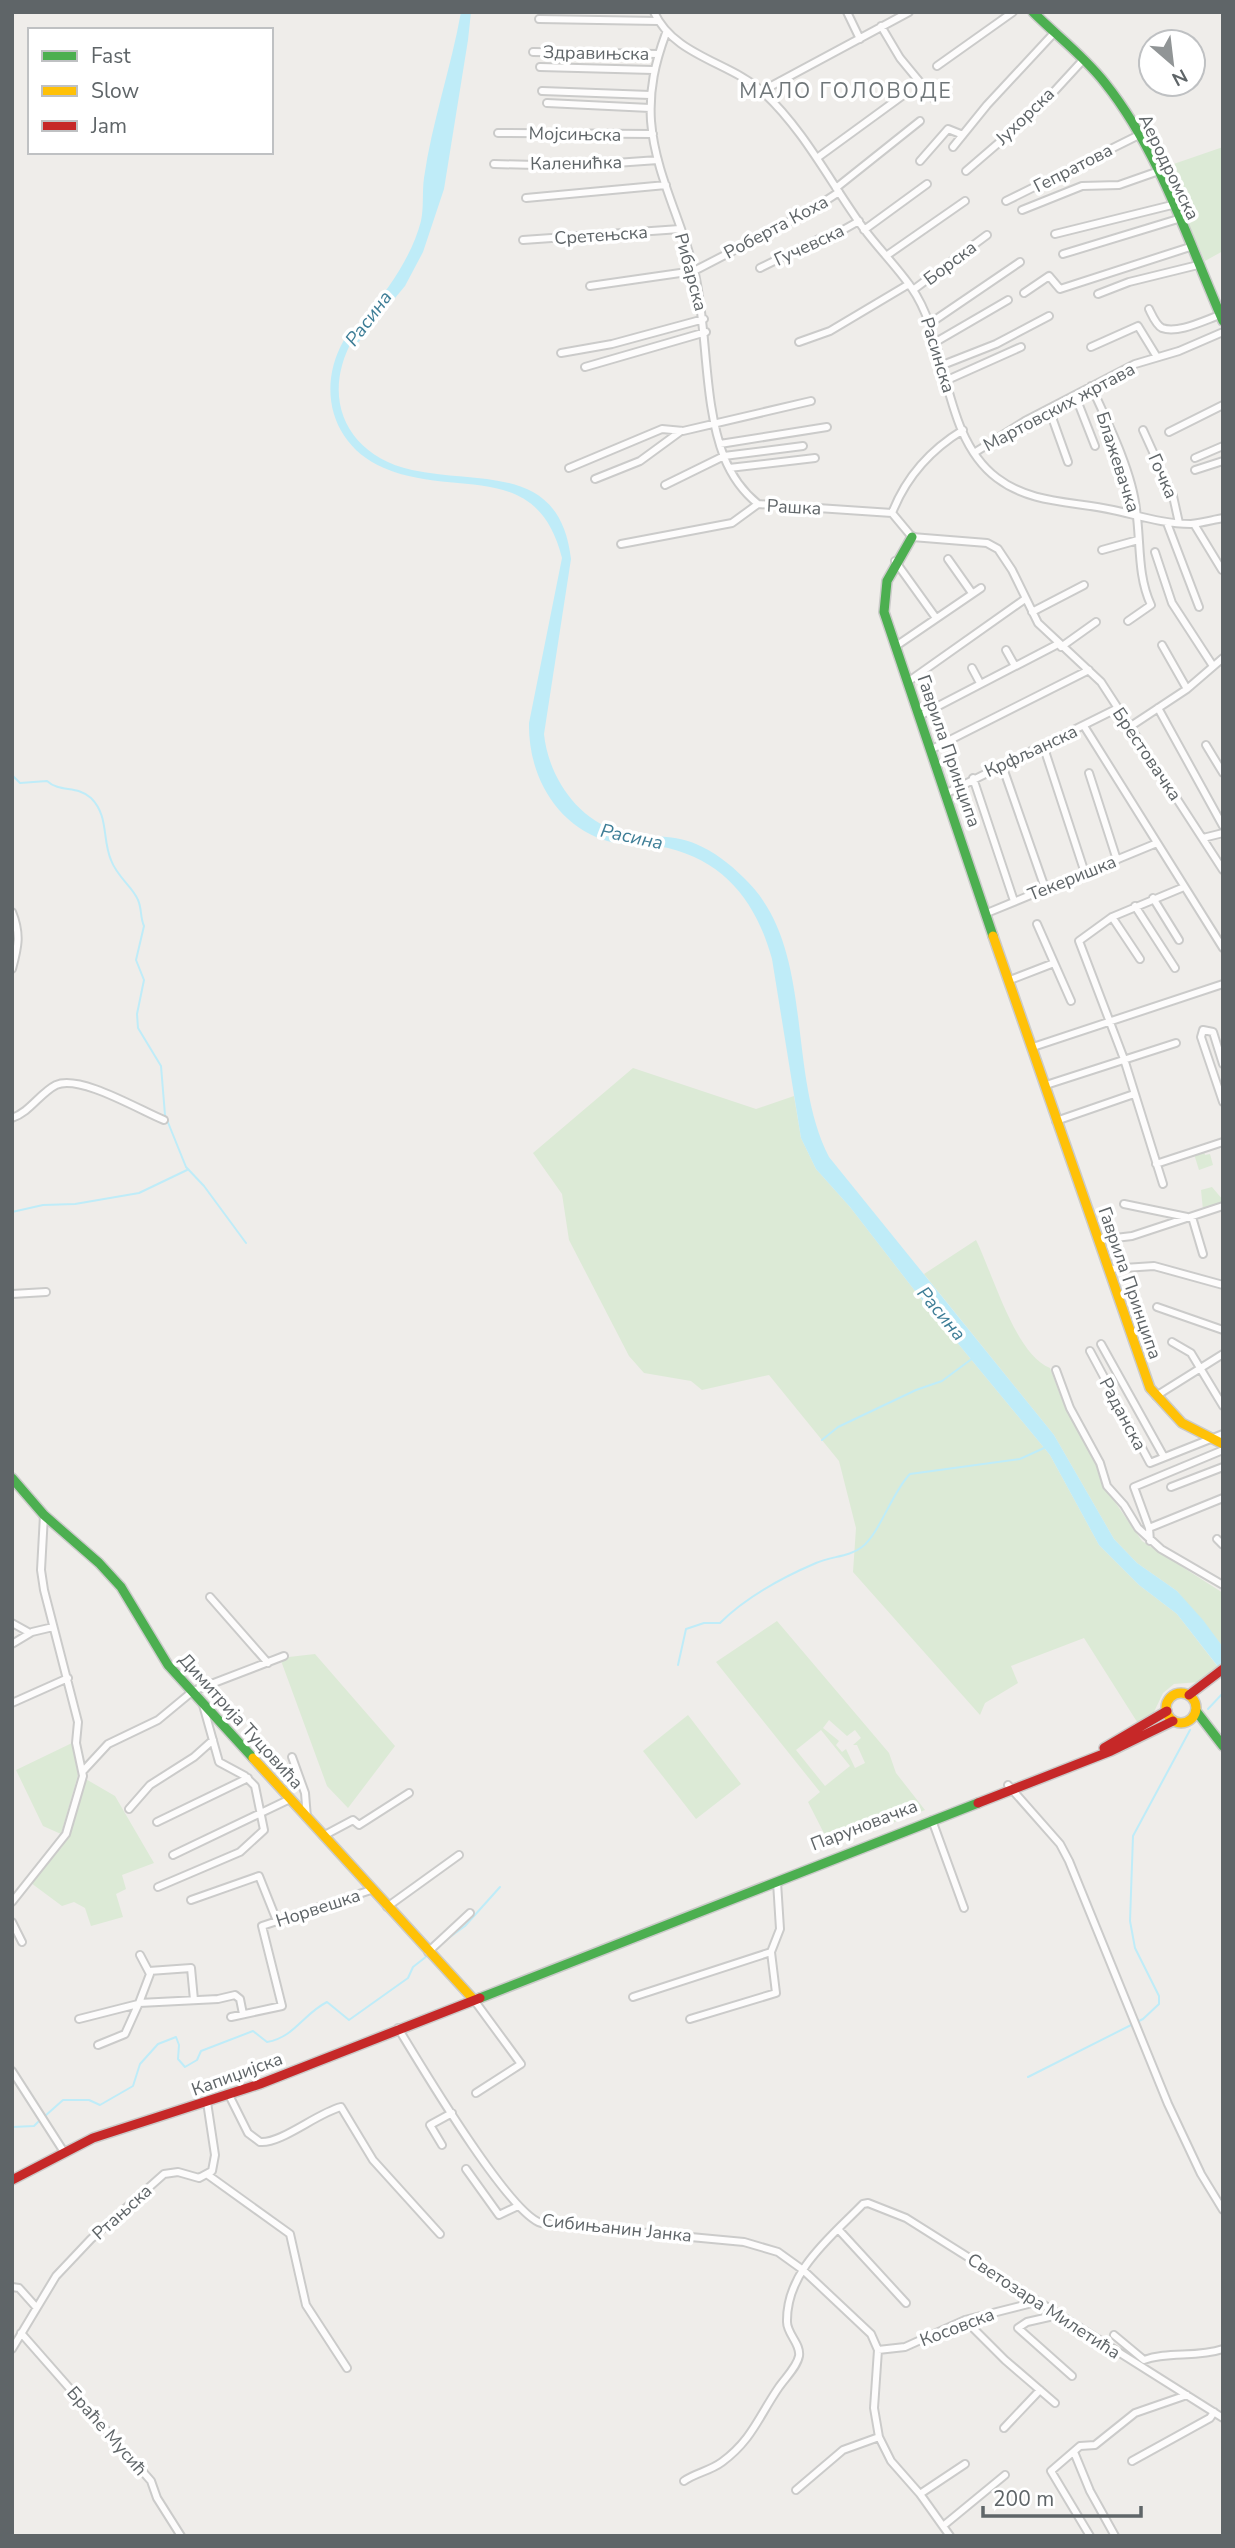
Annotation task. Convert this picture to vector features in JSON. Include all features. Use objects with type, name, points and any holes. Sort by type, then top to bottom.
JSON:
[{"type":"main road","name":"Аеродромска","points":[[1033,12],[1112,91],[1139,135],[1221,318]]},
{"type":"main road","name":"Гаврила Принципа","points":[[912,537],[895,561],[882,600],[1056,1121],[1110,1269],[1146,1379],[1156,1396],[1181,1422],[1209,1440],[1223,1444]]},
{"type":"main road","name":"Димитрија Туцовића","points":[[12,1478],[44,1515],[99,1563],[121,1587],[162,1657],[438,1964],[474,2000]]},
{"type":"main road","points":[[1189,1722],[1205,1688],[1223,1669]]},
{"type":"main road","points":[[1206,1728],[1189,1722],[1173,1721],[1167,1711],[1167,1703],[1174,1695],[1189,1695],[1223,1677]]},
{"type":"main road","points":[[1189,1695],[1206,1728],[1223,1746]]},
{"type":"main road","name":"Паруновачка","points":[[582,1956],[777,1882],[1009,1788],[1114,1743],[1167,1711]]},
{"type":"main road","name":"Паруновачка","points":[[474,2000],[1009,1788],[1111,1751],[1173,1721]]},
{"type":"main road","name":"Капиџијска","points":[[12,2180],[64,2152],[126,2126],[229,2095],[474,2000]]},
{"type":"street","name":"Расинска","points":[[654,12],[666,33],[762,91],[817,158],[864,230],[911,287],[926,312],[940,366],[963,430],[974,453],[997,479],[1029,496],[1167,523],[1194,524],[1223,518]]},
{"type":"street","points":[[847,12],[860,38]]},
{"type":"street","points":[[762,91],[909,12]]},
{"type":"street","points":[[937,66],[1013,12]]},
{"type":"street","points":[[539,19],[658,21]]},
{"type":"street","points":[[881,26],[900,58],[933,98]]},
{"type":"street","name":"Рибарска","points":[[666,33],[653,70],[650,95],[658,160],[694,271],[706,332],[715,421],[720,443],[729,468],[742,491],[758,504]]},
{"type":"street","points":[[954,147],[1054,33]]},
{"type":"street","name":"Здравињска","points":[[533,52],[659,54]]},
{"type":"street","name":"Јухорска","points":[[966,171],[1038,109],[1083,60]]},
{"type":"street","points":[[540,67],[653,70]]},
{"type":"street","points":[[542,91],[650,95]]},
{"type":"street","points":[[817,158],[902,96]]},
{"type":"street","points":[[547,103],[650,108]]},
{"type":"street","name":"Роберта Коха","points":[[590,286],[694,271],[810,211],[920,121]]},
{"type":"street","points":[[920,161],[948,129],[963,135]]},
{"type":"street","name":"Мојсињска","points":[[498,133],[653,134]]},
{"type":"street","name":"Гепратова","points":[[1006,201],[1139,135]]},
{"type":"street","name":"Каленићка","points":[[494,164],[573,166],[658,160]]},
{"type":"street","points":[[1021,210],[1082,187],[1119,185],[1156,172]]},
{"type":"street","points":[[864,230],[927,184]]},
{"type":"street","points":[[526,198],[666,185]]},
{"type":"street","points":[[886,256],[965,201]]},
{"type":"street","points":[[1055,234],[1172,205]]},
{"type":"street","points":[[1063,254],[1178,219]]},
{"type":"street","name":"Гучевска","points":[[760,268],[821,238],[825,240],[859,221]]},
{"type":"street","name":"Сретењска","points":[[523,240],[680,229]]},
{"type":"street","name":"Борска","points":[[799,342],[831,331],[911,287],[987,235]]},
{"type":"street","points":[[1024,293],[1049,276],[1060,289],[1190,247]]},
{"type":"street","points":[[929,324],[1020,262]]},
{"type":"street","points":[[1098,294],[1129,282],[1198,265]]},
{"type":"street","points":[[934,343],[1008,300]]},
{"type":"street","points":[[1149,309],[1157,324],[1164,328],[1221,318]]},
{"type":"street","points":[[940,366],[996,344],[1049,316]]},
{"type":"street","points":[[561,354],[612,344],[704,319]]},
{"type":"street","points":[[1091,348],[1138,326],[1157,357]]},
{"type":"street","points":[[584,367],[706,332]]},
{"type":"street","name":"Мартовских жртава","points":[[974,453],[1075,394],[1135,364],[1223,332]]},
{"type":"street","points":[[945,381],[1021,347]]},
{"type":"street","name":"Блажевачка","points":[[1091,386],[1121,461],[1137,517],[1143,566],[1141,582],[1151,607],[1128,621]]},
{"type":"street","points":[[1075,394],[1096,446]]},
{"type":"street","points":[[569,468],[662,429],[681,430],[811,401]]},
{"type":"street","points":[[1169,432],[1223,405]]},
{"type":"street","points":[[1049,409],[1068,462]]},
{"type":"street","points":[[720,443],[827,427]]},
{"type":"street","points":[[595,479],[640,461],[681,430]]},
{"type":"street","points":[[912,537],[892,513],[900,494],[932,452],[963,430]]},
{"type":"street","name":"Гочка","points":[[1143,430],[1173,496],[1179,523]]},
{"type":"street","points":[[665,485],[724,456],[803,446]]},
{"type":"street","points":[[1195,458],[1223,446]]},
{"type":"street","points":[[729,468],[815,458]]},
{"type":"street","points":[[1195,470],[1223,461]]},
{"type":"street","name":"Рашка","points":[[621,544],[732,523],[758,504],[892,513]]},
{"type":"street","points":[[1167,523],[1199,607]]},
{"type":"street","points":[[1194,524],[1222,570]]},
{"type":"street","name":"Брестовачка","points":[[912,537],[993,545],[1012,570],[1032,612],[1059,645],[1101,682],[1116,709],[1131,726],[1223,870]]},
{"type":"street","points":[[1102,550],[1138,540]]},
{"type":"street","points":[[1155,552],[1172,603],[1213,666]]},
{"type":"street","points":[[948,559],[972,593]]},
{"type":"street","points":[[895,561],[936,618]]},
{"type":"street","points":[[1032,612],[1084,585]]},
{"type":"street","points":[[897,646],[981,588]]},
{"type":"street","points":[[909,681],[1025,599]]},
{"type":"street","points":[[921,715],[1059,645],[1096,622]]},
{"type":"street","points":[[1162,645],[1187,689]]},
{"type":"street","points":[[1006,650],[1015,666]]},
{"type":"street","points":[[1131,726],[1187,689],[1223,658]]},
{"type":"street","points":[[972,667],[981,683]]},
{"type":"street","points":[[932,749],[1089,670]]},
{"type":"street","points":[[1158,708],[1223,825]]},
{"type":"street","name":"Крфљанска","points":[[947,793],[1116,709]]},
{"type":"street","points":[[1084,726],[1223,948]]},
{"type":"street","points":[[1043,745],[1085,873]]},
{"type":"street","points":[[1206,745],[1223,773]]},
{"type":"street","points":[[1002,765],[1045,888]]},
{"type":"street","points":[[1089,773],[1117,860]]},
{"type":"street","points":[[973,778],[1014,901]]},
{"type":"street","points":[[1203,838],[1223,833]]},
{"type":"street","name":"Текеришка","points":[[987,913],[1157,843]]},
{"type":"street","points":[[1163,1184],[1124,1059],[1079,941],[1112,916],[1184,887]]},
{"type":"street","points":[[1153,898],[1179,940]]},
{"type":"street","points":[[1135,906],[1175,968]]},
{"type":"street","points":[[12,912],[18,928],[19,944],[12,968]]},
{"type":"street","points":[[1112,916],[1140,959]]},
{"type":"street","points":[[1037,924],[1070,1001]]},
{"type":"street","points":[[1010,980],[1054,963]]},
{"type":"street","points":[[1033,1047],[1223,984]]},
{"type":"street","points":[[1223,1064],[1213,1032],[1203,1030],[1200,1037],[1223,1102]]},
{"type":"street","points":[[1046,1085],[1176,1043]]},
{"type":"street","points":[[12,1118],[58,1084],[70,1083],[132,1102],[164,1121]]},
{"type":"street","points":[[1056,1121],[1134,1094]]},
{"type":"street","points":[[1156,1164],[1223,1142]]},
{"type":"street","points":[[1124,1204],[1190,1217]]},
{"type":"street","points":[[1099,1240],[1132,1236],[1223,1206]]},
{"type":"street","points":[[1190,1217],[1203,1254]]},
{"type":"street","points":[[1110,1269],[1154,1266],[1223,1285]]},
{"type":"street","points":[[12,1294],[46,1292]]},
{"type":"street","points":[[1157,1307],[1223,1331]]},
{"type":"street","points":[[1172,1342],[1185,1348],[1202,1368],[1223,1406]]},
{"type":"street","name":"Раданска","points":[[1101,1344],[1164,1457]]},
{"type":"street","name":"Раданска","points":[[1090,1351],[1150,1463],[1223,1434]]},
{"type":"street","points":[[1156,1396],[1223,1354]]},
{"type":"street","points":[[1056,1370],[1070,1408],[1100,1463],[1107,1486],[1150,1541],[1223,1585]]},
{"type":"street","points":[[1150,1541],[1149,1528],[1137,1502],[1134,1487],[1223,1450]]},
{"type":"street","points":[[1171,1487],[1223,1467]]},
{"type":"street","points":[[1149,1528],[1223,1498]]},
{"type":"street","points":[[44,1515],[41,1570],[78,1723],[79,1755],[83,1770]]},
{"type":"street","points":[[42,1536],[58,1529]]},
{"type":"street","points":[[1217,1539],[1223,1545]]},
{"type":"street","points":[[210,1597],[268,1663]]},
{"type":"street","points":[[12,1623],[30,1633]]},
{"type":"street","points":[[12,1644],[30,1633],[53,1627]]},
{"type":"street","points":[[12,1902],[64,1838],[83,1770],[95,1755],[122,1735],[158,1720],[193,1691],[284,1656]]},
{"type":"street","points":[[12,1703],[68,1678]]},
{"type":"street","points":[[158,1887],[251,1845],[264,1830],[258,1793],[248,1778],[219,1762],[202,1702]]},
{"type":"street","points":[[129,1809],[150,1785],[194,1757],[213,1740]]},
{"type":"street","points":[[79,1755],[87,1758],[95,1755]]},
{"type":"street","points":[[292,1756],[305,1793],[307,1818]]},
{"type":"street","points":[[157,1822],[248,1778]]},
{"type":"street","points":[[1009,1788],[1060,1844],[1196,2164],[1223,2210]]},
{"type":"street","points":[[323,1836],[353,1820],[359,1825],[409,1793]]},
{"type":"street","points":[[173,1855],[290,1798]]},
{"type":"street","points":[[932,1820],[964,1908]]},
{"type":"street","points":[[387,1907],[459,1855]]},
{"type":"street","points":[[191,1900],[259,1876],[277,1921]]},
{"type":"street","points":[[691,2019],[776,1993],[771,1952],[780,1929],[777,1882]]},
{"type":"street","name":"Норвешка","points":[[231,2017],[282,2006],[261,1926],[371,1890]]},
{"type":"street","points":[[427,1951],[470,1913]]},
{"type":"street","points":[[12,1922],[22,1942]]},
{"type":"street","points":[[632,1997],[771,1952]]},
{"type":"street","points":[[98,2045],[125,2034],[149,1971],[140,1955]]},
{"type":"street","points":[[149,1971],[191,1968],[194,2000]]},
{"type":"street","points":[[79,2019],[139,2003],[237,1995],[243,2014]]},
{"type":"street","points":[[474,2000],[521,2064],[476,2093]]},
{"type":"street","name":"Сибињанин Јанка","points":[[398,2028],[452,2113],[531,2219],[541,2223],[744,2242],[778,2252],[803,2270],[861,2323],[878,2350]]},
{"type":"street","points":[[12,2071],[64,2152]]},
{"type":"street","points":[[229,2095],[248,2133],[260,2142],[272,2140],[306,2121],[341,2107],[373,2160],[440,2235]]},
{"type":"street","points":[[207,2102],[216,2161],[208,2175],[290,2234],[306,2305],[347,2368]]},
{"type":"street","points":[[442,2144],[430,2125],[452,2113]]},
{"type":"street","points":[[466,2169],[499,2215],[519,2206]]},
{"type":"street","name":"Ртањска","points":[[12,2349],[56,2276],[164,2174],[178,2172],[199,2178],[208,2175]]},
{"type":"street","name":"Светозара Милетића","points":[[838,2229],[863,2204],[879,2206],[906,2218],[1223,2417]]},
{"type":"street","points":[[684,2481],[719,2465],[752,2434],[777,2389],[799,2360],[800,2352],[787,2323],[794,2287],[820,2247],[838,2229],[906,2303]]},
{"type":"street","points":[[12,2287],[19,2288],[36,2307]]},
{"type":"street","name":"Косовска","points":[[878,2350],[905,2347],[965,2320],[1036,2302]]},
{"type":"street","points":[[1058,2315],[1027,2322],[1018,2329],[1072,2376]]},
{"type":"street","points":[[965,2320],[1005,2360],[1055,2403]]},
{"type":"street","name":"Браће Мусић","points":[[21,2333],[151,2481],[157,2498],[181,2536]]},
{"type":"street","points":[[1114,2335],[1144,2360],[1155,2354],[1192,2356],[1223,2349]]},
{"type":"street","points":[[878,2350],[874,2408],[879,2437],[891,2461],[920,2494],[950,2536]]},
{"type":"street","points":[[1004,2428],[1040,2390]]},
{"type":"street","points":[[1090,2536],[1051,2471],[1080,2445],[1095,2445],[1135,2413],[1187,2395]]},
{"type":"street","points":[[1132,2461],[1210,2418],[1214,2412]]},
{"type":"street","points":[[796,2490],[843,2450],[879,2437]]},
{"type":"street","points":[[1074,2452],[1090,2491],[1115,2536]]},
{"type":"street","points":[[920,2494],[965,2464]]},
{"type":"street","points":[[943,2526],[1005,2475]]},
{"type":"green space","points":[[1223,147],[1223,251],[1205,261],[1162,168]]},
{"type":"green space","points":[[633,1068],[756,1109],[794,1096],[801,1138],[816,1169],[850,1207],[922,1300],[1050,1455],[1099,1545],[1139,1585],[1177,1614],[1218,1667],[1200,1682],[1174,1684],[1163,1693],[1152,1716],[1139,1725],[1084,1638],[1011,1666],[1018,1683],[985,1703],[980,1715],[853,1572],[856,1528],[839,1461],[769,1375],[702,1390],[691,1381],[644,1373],[629,1356],[569,1240],[562,1194],[533,1153]]},
{"type":"green space","points":[[1204,1151],[1205,1155],[1210,1154],[1213,1165],[1199,1170],[1194,1154]]},
{"type":"green space","points":[[1212,1187],[1223,1200],[1220,1205],[1203,1210],[1201,1190]]},
{"type":"green space","points":[[976,1240],[1016,1330],[1037,1360],[1050,1368],[1062,1400],[1096,1464],[1101,1482],[1142,1541],[1223,1593],[1223,1647],[1177,1591],[1137,1563],[1114,1539],[1054,1435],[924,1274]]},
{"type":"green space","points":[[777,1621],[889,1753],[896,1773],[925,1810],[831,1847],[808,1802],[820,1792],[716,1662]],"holes":[[[829,1720],[847,1736],[855,1730],[861,1738],[853,1745],[857,1745],[865,1763],[855,1768],[846,1749],[842,1752],[836,1745],[839,1741],[823,1728]],[[821,1730],[850,1766],[825,1786],[796,1750]]]},
{"type":"green space","points":[[315,1654],[395,1746],[348,1808],[327,1786],[280,1658]]},
{"type":"green space","points":[[688,1715],[741,1784],[696,1819],[643,1751]]},
{"type":"green space","points":[[72,1743],[78,1775],[61,1834],[43,1826],[16,1770]]},
{"type":"green space","points":[[84,1778],[115,1796],[154,1863],[122,1875],[126,1889],[116,1894],[123,1917],[91,1926],[85,1908],[74,1902],[62,1906],[31,1883],[62,1847]]},
{"type":"water","name":"Расина","points":[[461,12],[471,12],[444,189],[423,252],[405,286],[357,344],[353,339],[343,361],[339,382],[345,421],[356,438],[370,452],[389,462],[412,470],[513,484],[534,493],[551,507],[564,528],[571,559],[544,734],[551,765],[558,779],[577,805],[602,825],[627,833],[686,841],[709,850],[738,872],[766,905],[781,938],[791,973],[807,1087],[816,1123],[829,1157],[1054,1435],[1114,1539],[1137,1563],[1177,1591],[1203,1620],[1223,1647],[1223,1673],[1177,1614],[1139,1585],[1099,1545],[1050,1455],[922,1300],[850,1207],[816,1169],[801,1138],[772,959],[758,920],[748,903],[722,875],[689,855],[668,848],[612,842],[586,832],[571,822],[547,794],[533,760],[529,723],[562,558],[550,527],[534,506],[514,494],[491,487],[411,477],[384,468],[352,446],[341,431],[331,396],[331,378],[336,359],[346,337],[390,284],[417,234],[422,216],[427,157]]},
{"type":"waterway","points":[[12,775],[20,783],[47,781],[57,787],[86,794],[97,805],[103,820],[111,860],[136,895],[140,907],[144,926],[136,960],[144,980],[137,1014],[138,1028],[161,1066],[165,1115],[186,1167],[204,1186],[246,1243]]},
{"type":"waterway","points":[[12,1212],[43,1205],[75,1204],[139,1193],[187,1170]]},
{"type":"waterway","points":[[822,1440],[838,1427],[916,1390],[942,1381],[973,1358]]},
{"type":"waterway","points":[[678,1665],[686,1629],[704,1623],[720,1623],[741,1604],[777,1581],[816,1563],[852,1553],[862,1547],[875,1532],[897,1491],[910,1474],[1020,1459],[1044,1448]]},
{"type":"waterway","points":[[1208,1709],[1223,1693]]},
{"type":"waterway","points":[[1028,2077],[1143,2019],[1159,2004],[1159,1996],[1135,1948],[1130,1921],[1133,1836],[1190,1730]]},
{"type":"waterway","points":[[439,1945],[465,1926],[500,1887]]},
{"type":"waterway","points":[[45,2116],[63,2100],[89,2100],[100,2105],[133,2086],[140,2064],[158,2044],[176,2037],[179,2045],[178,2059],[185,2067],[197,2060],[201,2051],[253,2031],[267,2042],[277,2039],[327,2002],[349,2020],[408,1978],[413,1967],[427,1956]]},
{"type":"waterway","points":[[12,2127],[34,2126],[40,2120]]},
{"type":"traffic: fast","points":[[1033,12],[1105,83],[1142,138],[1172,198],[1223,321]]},
{"type":"traffic: fast","points":[[912,537],[887,581],[884,612],[993,936]]},
{"type":"traffic: fast","points":[[12,1478],[44,1515],[99,1563],[121,1587],[168,1665],[253,1758]]},
{"type":"traffic: fast","points":[[1196,1711],[1223,1746]]},
{"type":"traffic: fast","points":[[480,1998],[978,1803]]},
{"type":"traffic: slow","points":[[993,936],[1150,1388],[1182,1423],[1223,1444]]},
{"type":"traffic: slow","points":[[1181,1693],[1192,1697],[1196,1708],[1192,1719],[1181,1723],[1170,1719],[1166,1708],[1170,1697],[1181,1693]]},
{"type":"traffic: slow","points":[[253,1758],[474,2000]]},
{"type":"traffic: jam","points":[[1189,1695],[1223,1669]]},
{"type":"traffic: jam","points":[[1104,1748],[1167,1711]]},
{"type":"traffic: jam","points":[[978,1803],[1111,1751],[1173,1721]]},
{"type":"traffic: jam","points":[[12,2180],[93,2138],[260,2084],[480,1998]]},
{"type":"district","name":"МАЛО ГОЛОВОДЕ","points":[[846,91]]}]
